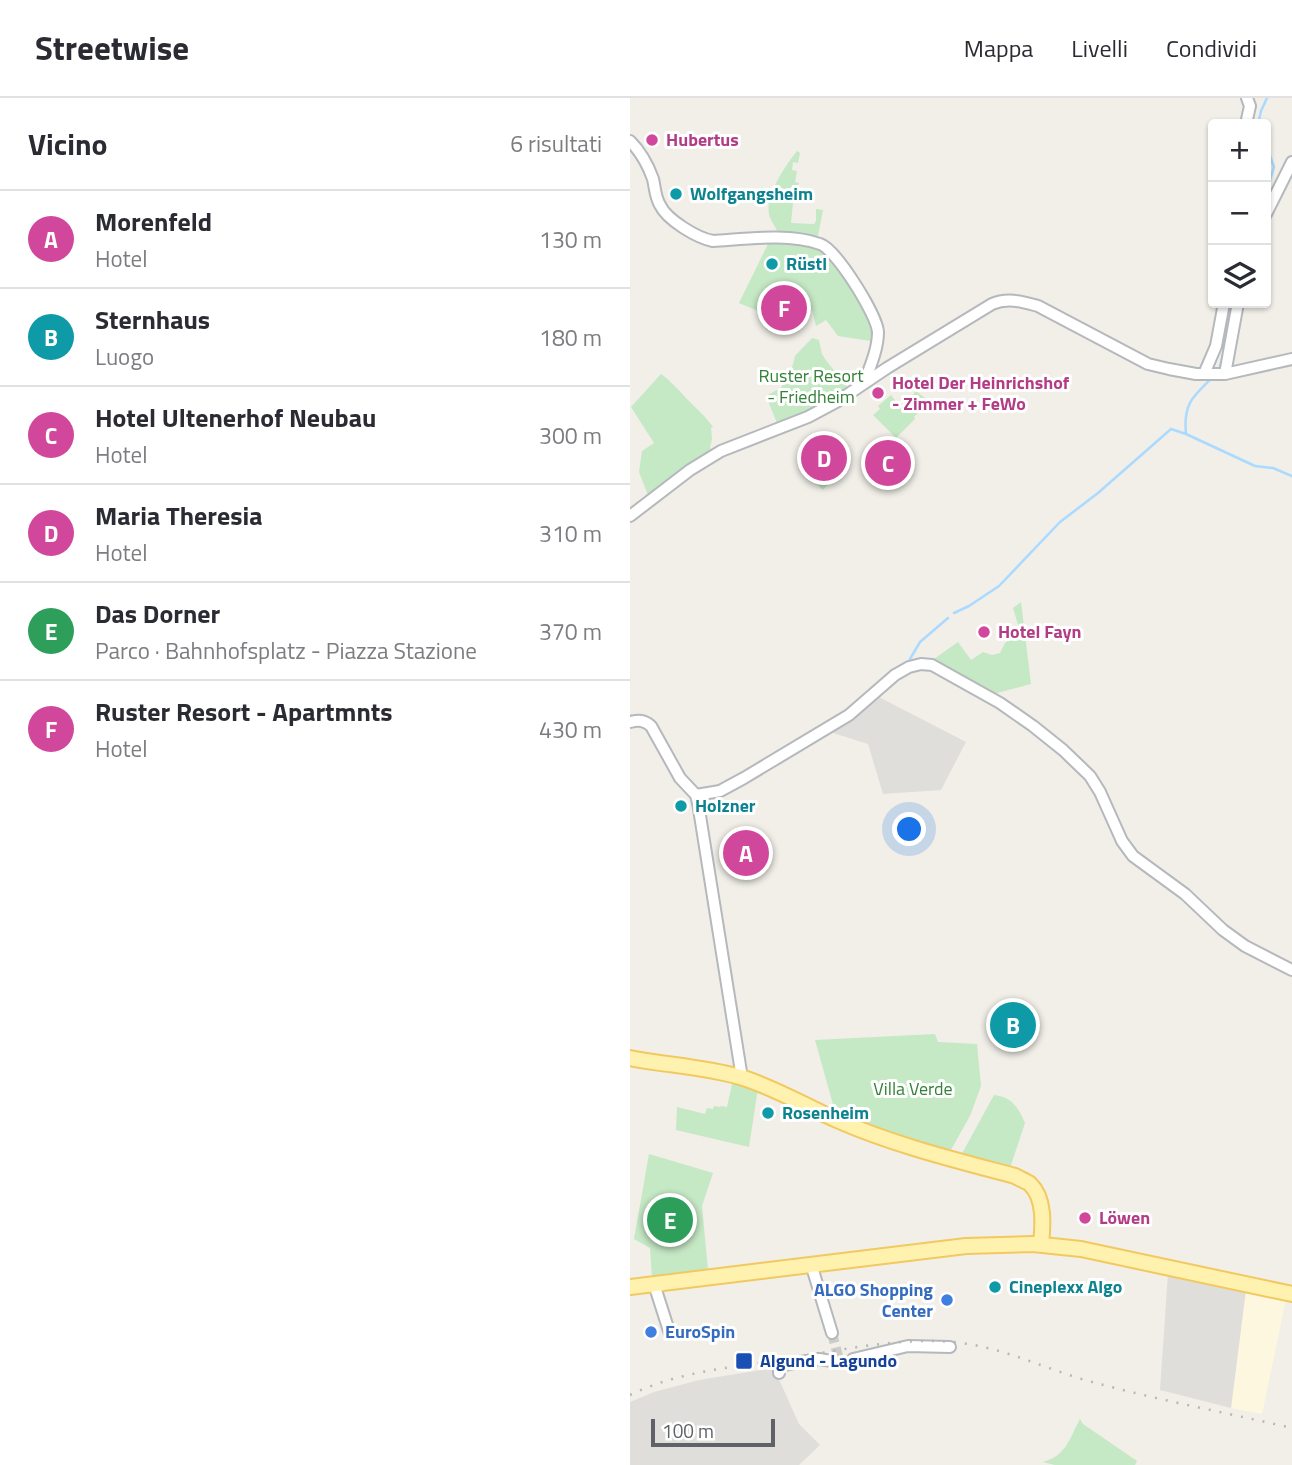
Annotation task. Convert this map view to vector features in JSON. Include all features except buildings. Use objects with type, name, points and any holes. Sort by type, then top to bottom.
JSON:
[{"type":"main road","points":[[630,1058],[742,1078],[786,1095],[838,1121],[919,1151],[1015,1176],[1029,1183],[1038,1194],[1042,1212],[1041,1244]]},
{"type":"main road","points":[[630,1287],[966,1245],[1006,1243],[1081,1249],[1292,1294]]},
{"type":"street","points":[[1247,98],[1250,106],[1247,119]]},
{"type":"street","points":[[630,141],[648,167],[659,204],[684,228],[704,239],[793,239],[819,243],[829,249],[864,300],[877,325],[876,346],[863,383]]},
{"type":"street","points":[[1271,204],[1292,162]]},
{"type":"street","points":[[630,516],[690,470],[721,451],[808,417],[992,304],[1005,300],[1038,306],[1148,364],[1204,374],[1225,374],[1292,359]]},
{"type":"street","points":[[1204,374],[1216,346],[1223,308]]},
{"type":"street","points":[[1225,374],[1237,308]]},
{"type":"street","points":[[696,795],[720,791],[849,715],[909,667],[932,664],[1000,703],[1063,750],[1094,781],[1122,841],[1133,856],[1185,894],[1223,930],[1245,946],[1292,970]]},
{"type":"street","points":[[630,722],[640,720],[651,726],[680,778],[696,795],[742,1078]]},
{"type":"street","points":[[811,1264],[832,1334]]},
{"type":"street","points":[[654,1284],[670,1334]]},
{"type":"street","points":[[853,1359],[908,1346],[950,1347]]},
{"type":"street","points":[[779,1373],[782,1366],[788,1364],[819,1359],[832,1361]]},
{"type":"shaded area","points":[[875,695],[966,742],[941,790],[883,794],[868,744],[833,733]]},
{"type":"shaded area","points":[[1168,1273],[1246,1290],[1231,1408],[1160,1390]]},
{"type":"shaded area","points":[[1246,1290],[1286,1299],[1262,1414],[1231,1408]]},
{"type":"shaded area","points":[[774,1368],[799,1424],[820,1445],[799,1465],[630,1465],[630,1402],[654,1392],[699,1380]]},
{"type":"green space","points":[[797,151],[800,153],[798,163],[793,162],[792,170],[797,171],[795,182],[799,183],[798,186],[792,185],[791,191],[794,192],[791,223],[814,224],[816,209],[823,210],[815,240],[779,235],[769,214],[773,189]]},
{"type":"green space","points":[[769,242],[819,243],[865,300],[877,342],[838,336],[826,320],[816,326],[812,310],[788,333],[766,329],[765,314],[739,303]]},
{"type":"green space","name":"Ruster Resort - Friedheim","points":[[812,338],[819,340],[825,359],[851,392],[779,428],[766,396],[782,387],[782,378],[792,368],[795,356]]},
{"type":"green space","points":[[661,374],[713,427],[710,448],[715,455],[649,498],[639,472],[642,451],[654,443],[631,407]]},
{"type":"green space","points":[[916,391],[929,401],[896,438],[873,415],[880,409],[878,406],[891,395],[901,408]]},
{"type":"green space","points":[[835,442],[851,459],[823,490],[814,482],[837,456],[829,449]]},
{"type":"green space","points":[[1021,602],[1031,684],[993,694],[934,659],[958,642],[971,660],[983,652],[992,655],[1000,653],[1005,643],[1020,631],[1013,608]]},
{"type":"green space","name":"Villa Verde","points":[[935,1034],[938,1042],[977,1044],[981,1086],[970,1116],[948,1155],[832,1114],[834,1108],[815,1040]]},
{"type":"green space","points":[[733,1080],[758,1088],[749,1147],[676,1130],[677,1107],[705,1114],[707,1108],[727,1107]]},
{"type":"green space","points":[[994,1095],[1014,1104],[1025,1123],[1008,1174],[958,1161]]},
{"type":"green space","points":[[649,1154],[713,1173],[702,1206],[708,1270],[652,1277],[650,1248],[634,1239]]},
{"type":"green space","points":[[1080,1419],[1083,1424],[1137,1461],[1135,1465],[1055,1465],[1043,1462],[1062,1451]]},
{"type":"waterway","points":[[1259,119],[1267,98]]},
{"type":"waterway","points":[[1271,159],[1274,167],[1271,177]]},
{"type":"waterway","points":[[1220,367],[1223,354]]},
{"type":"waterway","points":[[1212,378],[1190,402],[1186,416],[1186,434],[1255,466],[1273,468],[1292,476]]},
{"type":"waterway","points":[[954,613],[999,586],[1060,522],[1098,493],[1171,429],[1186,434]]},
{"type":"waterway","points":[[910,659],[920,642],[948,618]]},
{"type":"tunnel","points":[[832,1333],[839,1360]]},
{"type":"railway","points":[[630,1395],[682,1376],[719,1369],[886,1343],[953,1342],[1003,1352],[1111,1387],[1292,1428]]},
{"type":"place","name":"Hubertus","points":[[652,140]]},
{"type":"place","name":"Wolfgangsheim","points":[[676,194]]},
{"type":"place","name":"Rüstl","points":[[772,264]]},
{"type":"place","name":"Ruster Resort - Apartmnts","points":[[784,308]]},
{"type":"place","name":"Hotel Der Heinrichshof - Zimmer + FeWo","points":[[878,393]]},
{"type":"place","name":"Maria Theresia","points":[[824,458]]},
{"type":"place","name":"Hotel Ultenerhof Neubau","points":[[888,463]]},
{"type":"place","name":"Hotel Fayn","points":[[984,632]]},
{"type":"place","name":"Holzner","points":[[681,806]]},
{"type":"place","name":"Morenfeld","points":[[746,853]]},
{"type":"place","name":"Sternhaus","points":[[1013,1025]]},
{"type":"place","name":"Rosenheim","points":[[768,1113]]},
{"type":"place","name":"Löwen","points":[[1085,1218]]},
{"type":"place","name":"Das Dorner","points":[[670,1220]]},
{"type":"place","name":"Cineplexx Algo","points":[[995,1287]]},
{"type":"place","name":"ALGO Shopping Center","points":[[947,1300]]},
{"type":"place","name":"EuroSpin","points":[[651,1332]]},
{"type":"place","name":"Algund - Lagundo","points":[[744,1361]]}]
